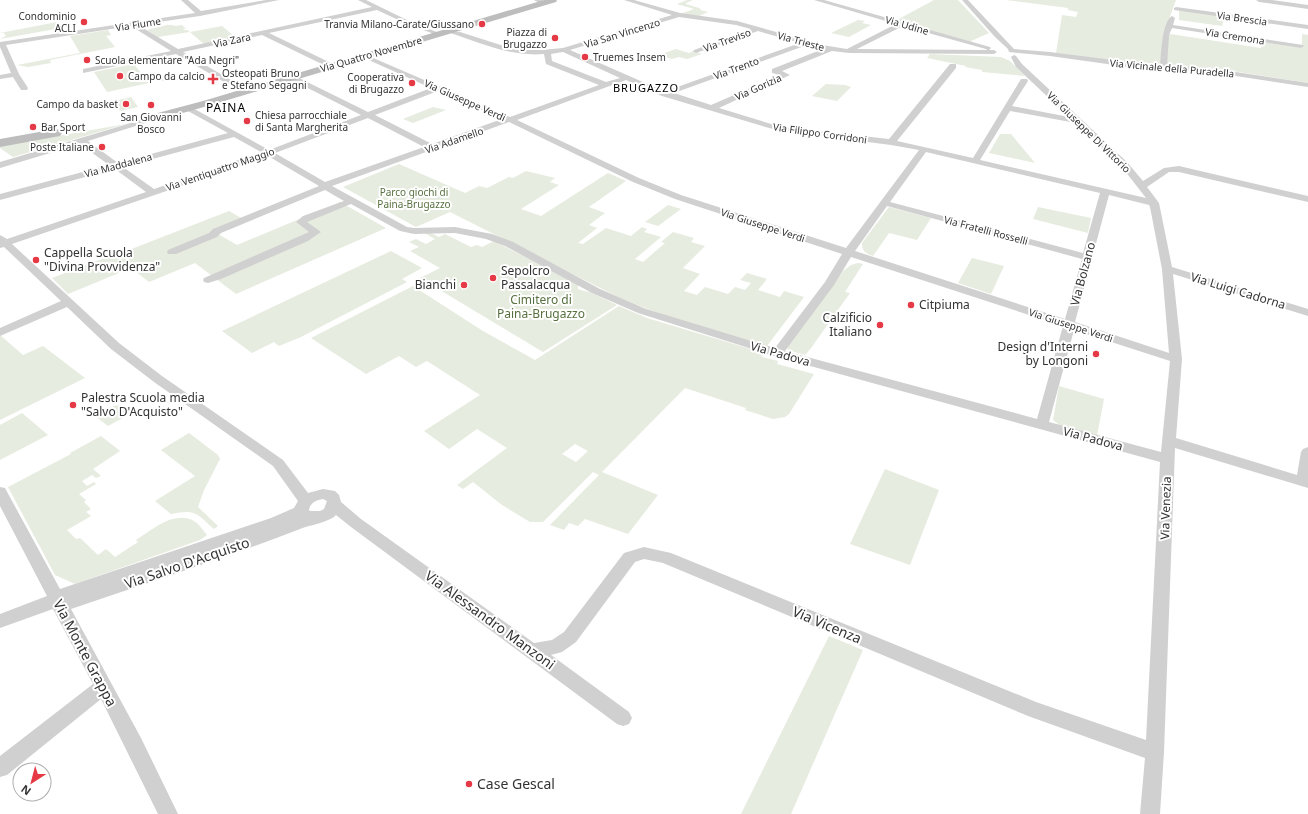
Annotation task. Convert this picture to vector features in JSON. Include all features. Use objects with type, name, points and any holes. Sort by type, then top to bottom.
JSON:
[{"type":"main road","name":"Via Quattro Novembre","points":[[158,116],[244,92],[544,1]]},
{"type":"main road","points":[[0,143],[56,133]]},
{"type":"street","points":[[184,0],[200,14]]},
{"type":"street","name":"Via Fiume","points":[[1,44],[133,25],[276,0]]},
{"type":"street","points":[[361,0],[409,23],[509,50],[532,53],[564,50]]},
{"type":"street","name":"Via Trieste","points":[[627,0],[679,15],[730,22],[806,43],[849,51],[1004,52]]},
{"type":"street","name":"Via Udine","points":[[817,0],[1004,52]]},
{"type":"street","points":[[965,0],[997,36],[1004,52]]},
{"type":"street","points":[[1163,68],[1166,36],[1179,0]]},
{"type":"street","points":[[1259,0],[1308,7]]},
{"type":"street","name":"Via Zara","points":[[86,71],[378,8]]},
{"type":"street","name":"Via Brescia","points":[[1176,9],[1308,27]]},
{"type":"street","name":"Via San Vincenzo","points":[[564,50],[679,15]]},
{"type":"street","points":[[849,51],[902,24]]},
{"type":"street","points":[[133,25],[244,92]]},
{"type":"street","name":"Via Cremona","points":[[1169,26],[1300,46]]},
{"type":"street","name":"Via Treviso","points":[[696,51],[758,29]]},
{"type":"street","points":[[263,33],[330,66]]},
{"type":"street","name":"Via Trento","points":[[666,94],[806,43]]},
{"type":"street","points":[[1,44],[24,88]]},
{"type":"street","name":"Via Gorizia","points":[[712,108],[786,75],[775,71],[830,48]]},
{"type":"street","name":"Via Filippo Corridoni","points":[[564,50],[666,94],[769,126],[790,130],[891,142],[1154,203]]},
{"type":"street","points":[[547,52],[549,62],[606,86]]},
{"type":"street","points":[[1004,52],[1033,52]]},
{"type":"street","points":[[1004,52],[1033,52]]},
{"type":"street","name":"Via Giuseppe Di Vittorio","points":[[1004,52],[1124,164],[1154,203]]},
{"type":"street","name":"Via Vicinale della Puradella","points":[[1033,52],[1144,67],[1203,69],[1308,85]]},
{"type":"street","name":"Via Giuseppe Verdi","points":[[364,56],[511,120],[636,180],[678,197],[1176,359]]},
{"type":"street","points":[[891,142],[953,66]]},
{"type":"street","points":[[0,77],[16,74]]},
{"type":"street","points":[[293,77],[433,148]]},
{"type":"street","name":"Via Adamello","points":[[172,252],[213,235],[222,228],[327,186],[626,78]]},
{"type":"street","points":[[975,161],[1024,81]]},
{"type":"street","name":"Via Ventiquattro Maggio","points":[[2,242],[269,153],[438,88]]},
{"type":"street","points":[[189,108],[351,201]]},
{"type":"street","points":[[1008,108],[1079,121]]},
{"type":"street","points":[[0,165],[82,141],[158,116]]},
{"type":"street","name":"Via Maddalena","points":[[0,196],[234,133]]},
{"type":"street","points":[[82,141],[152,192]]},
{"type":"street","points":[[778,354],[830,283],[848,253],[924,149]]},
{"type":"street","points":[[1142,186],[1168,170],[1180,169],[1308,199]]},
{"type":"street","name":"Via Bolzano","points":[[1042,425],[1105,192]]},
{"type":"street","points":[[208,280],[304,239],[316,232],[301,222],[306,218],[351,201]]},
{"type":"street","name":"Via Padova","points":[[351,201],[404,229],[414,231],[455,230],[488,236],[509,244],[586,287],[617,301],[642,311],[778,354],[1168,459]]},
{"type":"street","name":"Via Fratelli Rosselli","points":[[885,203],[1088,258]]},
{"type":"street","name":"Via Venezia","points":[[1150,814],[1156,752],[1168,459],[1176,359],[1168,269],[1154,203]]},
{"type":"street","points":[[2,242],[44,278],[114,346],[158,379],[278,463],[316,510]]},
{"type":"street","name":"Via Luigi Cadorna","points":[[1168,269],[1308,313]]},
{"type":"street","points":[[0,332],[68,302]]},
{"type":"street","points":[[1169,440],[1306,482],[1308,452]]},
{"type":"street","name":"Via Monte Grappa","points":[[0,492],[168,814]]},
{"type":"street","name":"Via Alessandro Manzoni","points":[[316,510],[356,523],[623,718]]},
{"type":"street","name":"Via Salvo D'Acquisto","points":[[0,621],[58,601],[253,541],[316,510]]},
{"type":"street","name":"Via Vicenza","points":[[532,651],[556,647],[570,637],[630,557],[644,553],[665,557],[1034,710],[1156,752]]},
{"type":"street","points":[[0,768],[102,686]]},
{"type":"green space","points":[[687,0],[693,0],[686,4],[708,12],[697,17],[680,14],[694,9],[677,4]]},
{"type":"green space","points":[[934,0],[958,0],[989,33],[969,42],[895,21]]},
{"type":"green space","points":[[1006,0],[1176,0],[1164,33],[1261,48],[1262,42],[1302,48],[1302,34],[1308,35],[1308,83],[1208,67],[1153,66],[1056,53],[1062,15],[1076,17],[1078,12],[1068,10],[1068,8]]},
{"type":"green space","points":[[1179,11],[1225,16],[1222,26],[1179,20]]},
{"type":"green space","points":[[858,20],[865,21],[862,23],[871,25],[849,37],[831,33]]},
{"type":"green space","points":[[57,22],[61,28],[0,39],[6,36],[4,33],[0,33]]},
{"type":"green space","points":[[167,25],[182,25],[186,29],[183,29],[184,30],[190,32],[158,37],[147,30]]},
{"type":"green space","points":[[222,26],[235,37],[204,44],[190,32]]},
{"type":"green space","points":[[108,30],[111,35],[106,36],[115,47],[50,60],[51,63],[28,67],[17,65],[80,53],[70,36]]},
{"type":"green space","points":[[676,49],[689,53],[693,51],[702,54],[687,59],[679,57],[672,59],[659,55]]},
{"type":"green space","points":[[930,54],[1001,57],[1010,61],[1025,76],[982,72],[982,70],[927,58]]},
{"type":"green space","name":"Campo da calcio","points":[[134,64],[149,83],[107,92],[94,72]]},
{"type":"green space","points":[[194,68],[168,75],[176,79],[196,75],[194,73],[200,71],[206,75],[189,80],[154,81],[153,79]]},
{"type":"green space","points":[[826,84],[845,85],[851,87],[837,101],[812,96]]},
{"type":"green space","name":"Campo da basket","points":[[131,97],[138,107],[120,111],[114,101]]},
{"type":"green space","points":[[433,107],[446,110],[413,123],[403,119]]},
{"type":"green space","points":[[126,124],[13,157],[0,148],[0,146]]},
{"type":"green space","points":[[1000,134],[1011,134],[1035,163],[989,153]]},
{"type":"green space","name":"Parco giochi di Paina-Brugazzo","points":[[399,164],[465,193],[479,186],[487,188],[509,177],[513,178],[526,171],[555,178],[550,182],[559,185],[521,209],[541,216],[608,173],[626,181],[589,207],[605,213],[589,225],[597,228],[578,243],[583,244],[606,228],[631,236],[642,227],[647,229],[644,232],[661,237],[635,259],[643,262],[665,243],[661,242],[673,232],[694,238],[691,242],[705,246],[683,268],[700,274],[684,291],[697,295],[705,287],[728,294],[735,287],[745,290],[751,283],[740,280],[747,273],[767,279],[758,290],[780,297],[784,291],[804,297],[767,346],[660,314],[620,298],[450,212],[416,227],[343,187]]},
{"type":"green space","points":[[340,202],[386,228],[236,294],[195,263],[149,282],[131,268],[68,294],[52,278],[110,256],[111,257],[229,211],[243,219],[218,234],[237,245]]},
{"type":"green space","points":[[668,205],[681,209],[658,226],[645,222]]},
{"type":"green space","points":[[889,207],[931,218],[917,240],[889,233],[873,256],[863,250],[862,243]]},
{"type":"green space","points":[[1038,207],[1091,218],[1088,233],[1033,219]]},
{"type":"green space","name":"Cimitero di Paina-Brugazzo","points":[[429,232],[439,237],[445,234],[471,247],[477,245],[482,247],[494,241],[578,284],[578,289],[590,292],[617,305],[543,352],[420,278],[440,268],[410,251],[419,247],[409,242],[416,239],[426,244],[435,239],[426,234]]},
{"type":"green space","points":[[391,251],[422,268],[402,279],[407,282],[301,337],[279,346],[274,342],[252,353],[222,331]]},
{"type":"green space","points":[[972,258],[1004,266],[991,294],[958,283]]},
{"type":"green space","points":[[858,263],[863,264],[845,292],[850,293],[811,348],[805,355],[788,350],[787,347],[843,271],[851,265]]},
{"type":"green space","points":[[413,286],[483,331],[535,360],[619,306],[647,318],[764,353],[762,357],[778,361],[777,364],[814,374],[789,414],[785,417],[773,419],[745,410],[746,408],[685,388],[602,472],[658,495],[628,534],[585,519],[578,526],[569,523],[564,530],[550,525],[599,475],[593,472],[543,522],[530,522],[502,505],[473,482],[463,489],[457,485],[507,448],[477,429],[449,449],[424,431],[480,395],[427,361],[416,367],[399,356],[366,374],[311,338]],"holes":[[[575,444],[588,451],[576,462],[562,454]]]},
{"type":"green space","points":[[0,335],[23,355],[43,346],[85,378],[0,420]]},
{"type":"green space","points":[[1059,386],[1104,399],[1097,436],[1061,426],[1053,420]]},
{"type":"green space","points":[[119,405],[130,414],[108,426],[95,416],[114,406]]},
{"type":"green space","points":[[22,413],[48,435],[0,460],[0,425]]},
{"type":"green space","points":[[189,433],[218,455],[220,459],[204,490],[198,507],[218,526],[214,529],[199,516],[191,512],[171,514],[155,501],[195,476],[161,450]]},
{"type":"green space","points":[[101,436],[120,451],[93,469],[101,476],[96,478],[92,475],[82,481],[87,486],[94,482],[96,484],[79,494],[86,500],[84,502],[91,509],[86,512],[91,516],[67,530],[76,539],[80,538],[98,555],[106,549],[115,557],[138,542],[136,540],[149,531],[164,523],[179,518],[186,518],[194,521],[207,535],[200,540],[75,584],[55,575],[8,487],[71,454],[70,453]]},
{"type":"green space","points":[[885,469],[939,490],[910,565],[850,544]]},
{"type":"green space","points":[[829,636],[863,650],[791,814],[741,814]]},
{"type":"place","name":"Condominio ACLI","points":[[84,22]]},
{"type":"place","name":"Tranvia Milano-Carate/Giussano","points":[[482,24]]},
{"type":"place","name":"Piazza di Brugazzo","points":[[555,38]]},
{"type":"place","name":"Truemes Insem","points":[[585,57]]},
{"type":"place","name":"Scuola elementare \"Ada Negri\"","points":[[87,60]]},
{"type":"place","name":"Campo da calcio","points":[[120,76]]},
{"type":"place","name":"Osteopati Bruno e Stefano Segagni","points":[[213,79]]},
{"type":"place","name":"Cooperativa di Brugazzo","points":[[412,83]]},
{"type":"place","name":"Campo da basket","points":[[126,104]]},
{"type":"place","name":"San Giovanni Bosco","points":[[151,105]]},
{"type":"place","name":"Chiesa parrocchiale di Santa Margherita","points":[[247,121]]},
{"type":"place","name":"Bar Sport","points":[[33,127]]},
{"type":"place","name":"Poste Italiane","points":[[102,147]]},
{"type":"place","name":"Cappella Scuola \"Divina Provvidenza\"","points":[[36,260]]},
{"type":"place","name":"Sepolcro Passalacqua","points":[[493,278]]},
{"type":"place","name":"Bianchi","points":[[464,285]]},
{"type":"place","name":"Citpiuma","points":[[911,305]]},
{"type":"place","name":"Calzificio Italiano","points":[[880,325]]},
{"type":"place","name":"Design d'Interni by Longoni","points":[[1096,354]]},
{"type":"place","name":"Palestra Scuola media \"Salvo D'Acquisto\"","points":[[73,405]]},
{"type":"place","name":"Case Gescal","points":[[469,784]]},
{"type":"district","name":"BRUGAZZO","points":[[646,88]]},
{"type":"district","name":"PAINA","points":[[226,108]]}]
